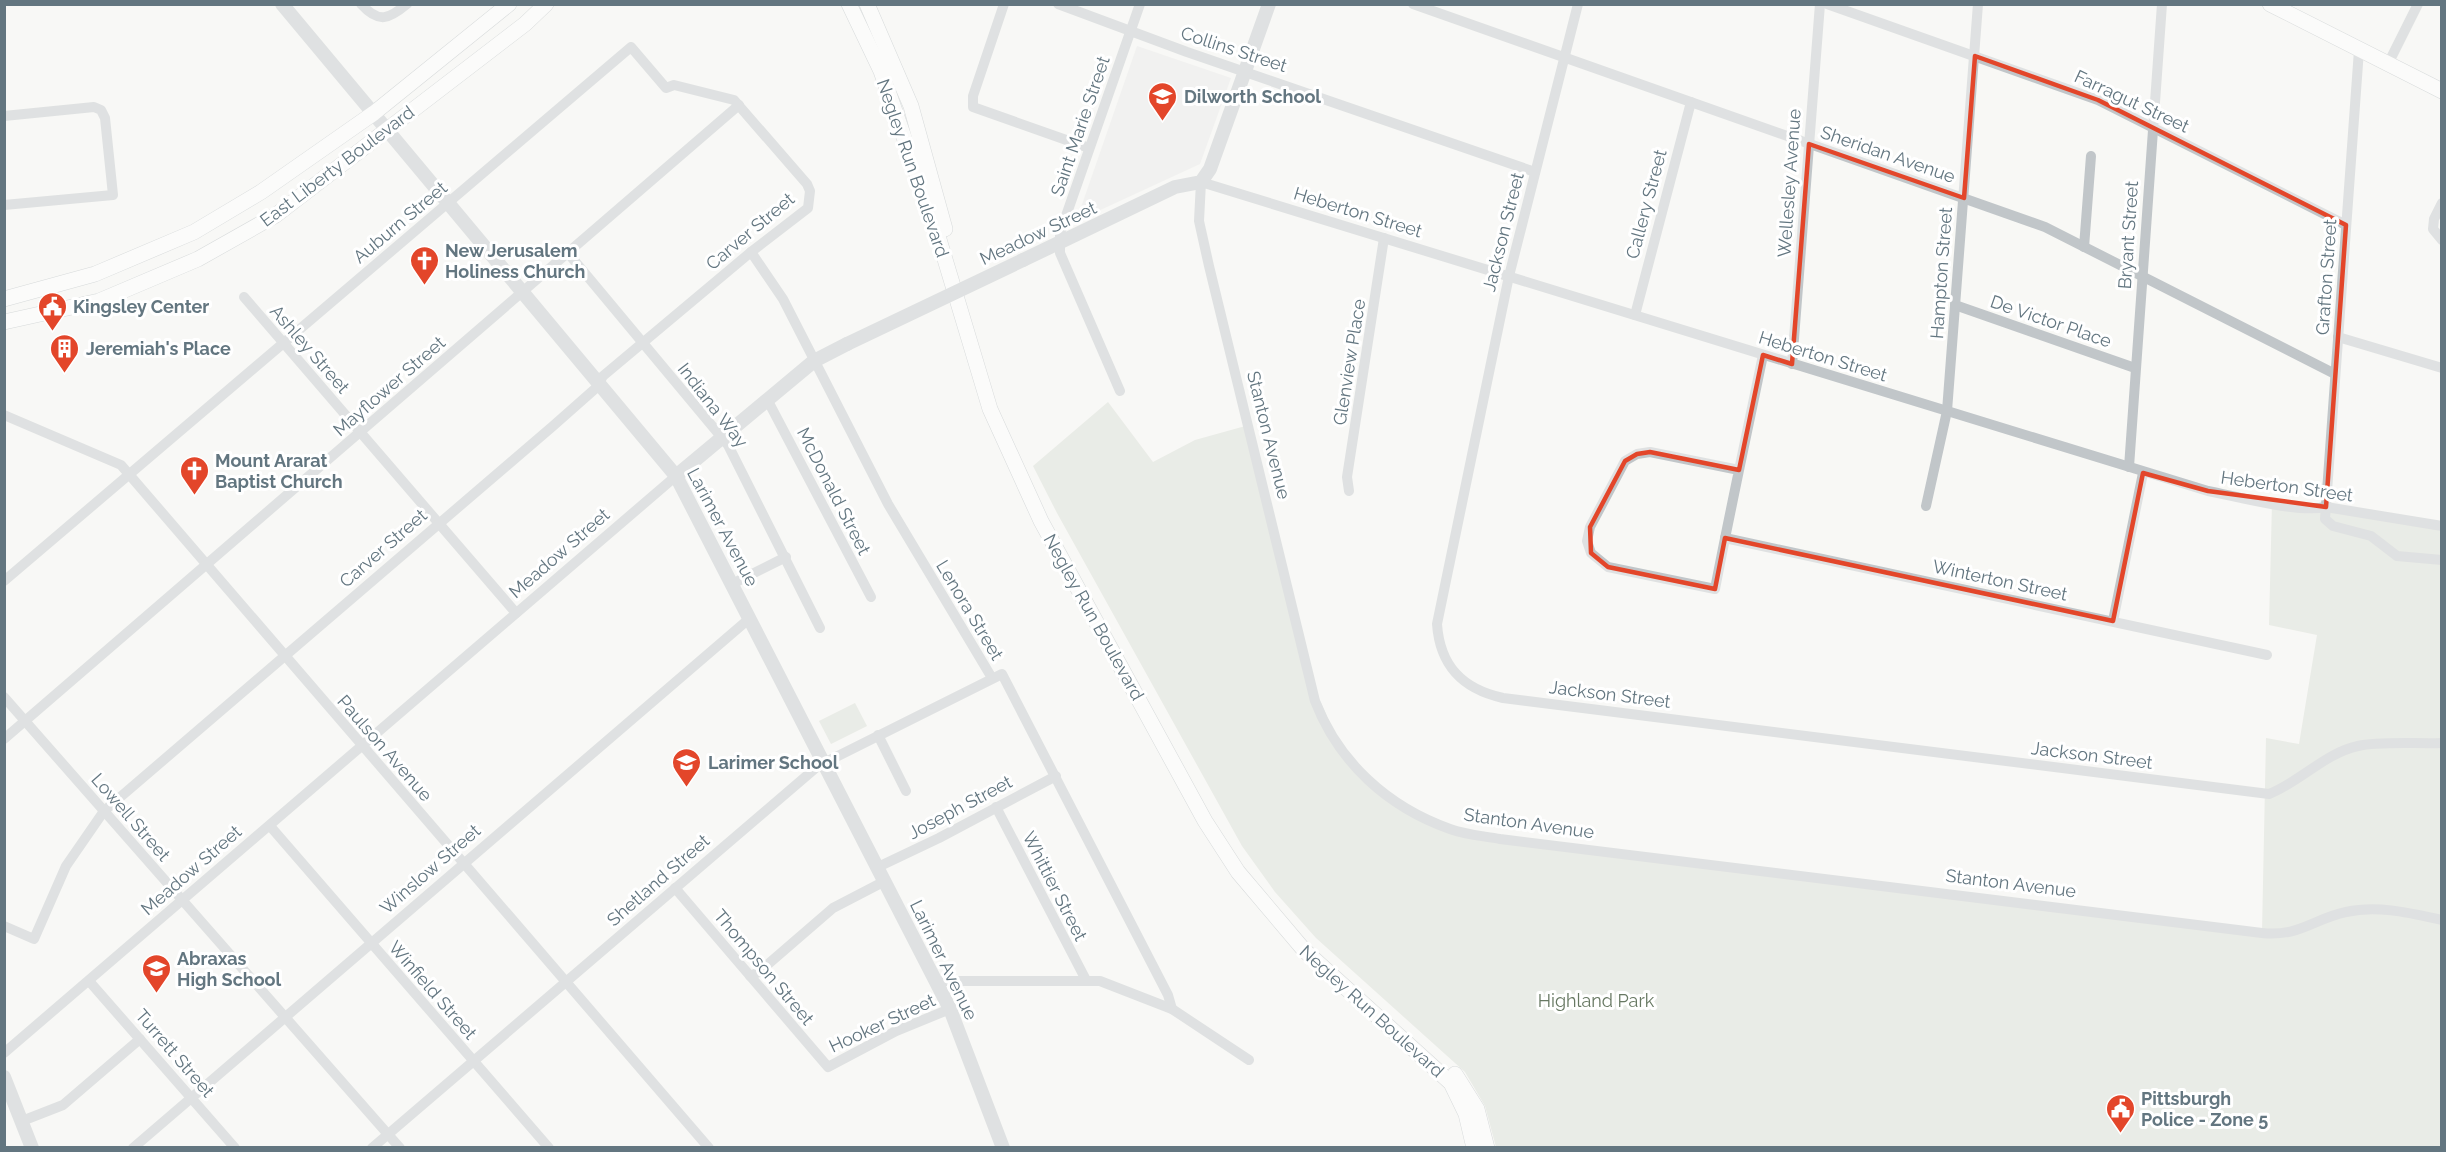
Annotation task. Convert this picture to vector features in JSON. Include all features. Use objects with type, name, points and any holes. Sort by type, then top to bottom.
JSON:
[{"type":"main road","name":"East Liberty Boulevard","points":[[4,299],[94,274],[194,232],[261,192],[374,113],[509,4]]},
{"type":"main road","name":"East Liberty Boulevard","points":[[4,322],[99,301],[198,259],[276,215],[546,4]]},
{"type":"main road","name":"Negley Run Boulevard","points":[[849,4],[877,62],[896,114],[938,236],[990,409],[1017,472],[1058,552],[1205,821],[1233,864],[1262,903],[1304,950],[1451,1083],[1466,1114],[1474,1148]]},
{"type":"main road","name":"Negley Run Boulevard","points":[[867,4],[897,69],[911,106],[991,387],[1021,461],[1054,527],[1213,817],[1245,867],[1310,944],[1452,1071],[1473,1101],[1484,1128],[1487,1148]]},
{"type":"main road","points":[[2270,5],[2442,91]]},
{"type":"street","points":[[361,4],[369,14],[386,18],[392,17],[407,4]]},
{"type":"street","points":[[1004,4],[972,104],[976,110],[1089,148]]},
{"type":"street","name":"Collins Street","points":[[1058,4],[1535,172]]},
{"type":"street","name":"Saint Marie Street","points":[[1120,391],[1060,253],[1060,233],[1140,4]]},
{"type":"street","name":"Stanton Avenue","points":[[1269,4],[1210,169],[1202,182],[1199,221],[1315,701],[1346,758],[1374,788],[1407,811],[1452,830],[1500,839],[2262,933],[2294,932],[2345,912],[2371,909],[2392,910],[2442,920]]},
{"type":"street","name":"Sheridan Avenue","points":[[1413,4],[2045,227],[2335,374]]},
{"type":"street","name":"Jackson Street","points":[[1578,4],[1509,276],[1437,624],[1443,656],[1450,668],[1466,684],[1482,694],[1503,699],[2269,794],[2335,756],[2358,746],[2442,743]]},
{"type":"street","name":"Wellesley Avenue","points":[[1792,364],[1820,4]]},
{"type":"street","name":"Farragut Street","points":[[1827,4],[2098,99],[2346,225]]},
{"type":"street","name":"Hampton Street","points":[[1926,506],[1947,411],[1978,4]]},
{"type":"street","name":"Bryant Street","points":[[2128,467],[2162,4]]},
{"type":"street","points":[[2388,64],[2418,4]]},
{"type":"street","name":"Larimer Avenue","points":[[284,5],[676,476],[936,981],[963,1039],[1003,1148]]},
{"type":"street","name":"Auburn Street","points":[[4,581],[631,46],[666,88],[674,85],[734,99],[810,191]]},
{"type":"street","name":"Grafton Street","points":[[2325,507],[2359,50]]},
{"type":"street","name":"Callery Street","points":[[1635,315],[1691,102]]},
{"type":"street","name":"Mayflower Street","points":[[4,739],[739,105]]},
{"type":"street","points":[[4,116],[94,107],[101,110],[105,118],[112,195],[4,206]]},
{"type":"street","points":[[2084,247],[2091,156]]},
{"type":"street","name":"Heberton Street","points":[[1202,182],[2143,472],[2229,495],[2316,509],[2325,507],[2442,526]]},
{"type":"street","name":"Meadow Street","points":[[4,1053],[184,901],[676,476],[814,361],[1175,187],[1202,182]]},
{"type":"street","name":"Carver Street","points":[[4,926],[34,939],[66,866],[105,811],[553,426],[643,343],[808,208],[810,191]]},
{"type":"street","points":[[2442,203],[2434,219],[2433,230],[2442,240]]},
{"type":"street","name":"Glenview Place","points":[[1349,491],[1347,477],[1384,238]]},
{"type":"street","name":"Lenora Street","points":[[752,252],[783,299],[888,504],[992,678],[1002,674],[1168,995],[1172,1009]]},
{"type":"street","name":"Indiana Way","points":[[568,253],[722,438],[786,557],[820,628]]},
{"type":"street","name":"Ashley Street","points":[[244,297],[516,613]]},
{"type":"street","name":"De Victor Place","points":[[1956,304],[2135,368]]},
{"type":"street","points":[[2338,337],[2442,368]]},
{"type":"street","points":[[1739,470],[1650,452],[1637,453],[1625,461],[1590,528],[1587,541],[1591,553],[1608,567],[1715,589],[1725,538],[1739,470],[1762,355]]},
{"type":"street","name":"McDonald Street","points":[[768,400],[871,597]]},
{"type":"street","name":"Paulson Avenue","points":[[4,415],[121,465],[709,1148]]},
{"type":"street","points":[[2113,621],[2143,472]]},
{"type":"street","points":[[2325,507],[2327,524],[2371,536],[2387,549],[2406,559],[2442,560]]},
{"type":"street","name":"Winterton Street","points":[[1725,538],[2267,655]]},
{"type":"street","points":[[732,584],[786,557]]},
{"type":"street","name":"Winslow Street","points":[[133,1148],[144,1143],[190,1097],[750,618]]},
{"type":"street","name":"Shetland Street","points":[[372,1148],[777,799],[825,763],[992,678]]},
{"type":"street","name":"Lowell Street","points":[[4,697],[400,1148]]},
{"type":"street","points":[[878,735],[906,791]]},
{"type":"street","name":"Joseph Street","points":[[878,867],[939,838],[1056,776]]},
{"type":"street","name":"Whittier Street","points":[[996,807],[1086,980]]},
{"type":"street","name":"Winfield Street","points":[[270,826],[549,1148]]},
{"type":"street","points":[[750,976],[759,972],[833,908],[885,881]]},
{"type":"street","name":"Thompson Street","points":[[675,888],[828,1067]]},
{"type":"street","name":"Turrett Street","points":[[89,981],[235,1148]]},
{"type":"street","points":[[936,981],[1100,981],[1172,1009],[1249,1060]]},
{"type":"street","name":"Hooker Street","points":[[828,1067],[896,1031],[950,1010]]},
{"type":"street","points":[[22,1121],[63,1105],[140,1039]]},
{"type":"street","points":[[4,1077],[32,1148]]},
{"type":"highlighted area","points":[[1975,56],[2098,100],[2346,225],[2326,507],[2208,491],[2143,473],[2113,621],[1725,538],[1715,589],[1608,567],[1591,553],[1590,527],[1625,461],[1637,454],[1650,452],[1739,470],[1763,355],[1792,364],[1809,144],[1964,198]]},
{"type":"shaded area","name":"Dilworth School","points":[[1137,46],[1231,78],[1200,164],[1083,218],[1078,216]]},
{"type":"green space","name":"Highland Park","points":[[1108,402],[1153,462],[1195,440],[1249,425],[1307,672],[1346,758],[1406,811],[1452,830],[2262,933],[2266,738],[2299,744],[2317,635],[2269,625],[2272,503],[2441,526],[2441,1147],[1496,1147],[1485,1106],[1465,1072],[1316,938],[1275,892],[1242,846],[1057,513],[1033,466]]},
{"type":"green space","points":[[855,703],[867,726],[831,744],[819,721]]},
{"type":"place","name":"Dilworth School","points":[[1163,122]]},
{"type":"place","name":"New Jerusalem Holiness Church","points":[[424,286]]},
{"type":"place","name":"Kingsley Center","points":[[52,332]]},
{"type":"place","name":"Jeremiah's Place","points":[[65,374]]},
{"type":"place","name":"Mount Ararat Baptist Church","points":[[194,496]]},
{"type":"place","name":"Larimer School","points":[[687,788]]},
{"type":"place","name":"Abraxas High School","points":[[156,994]]},
{"type":"place","name":"Pittsburgh Police - Zone 5","points":[[2120,1134]]}]
